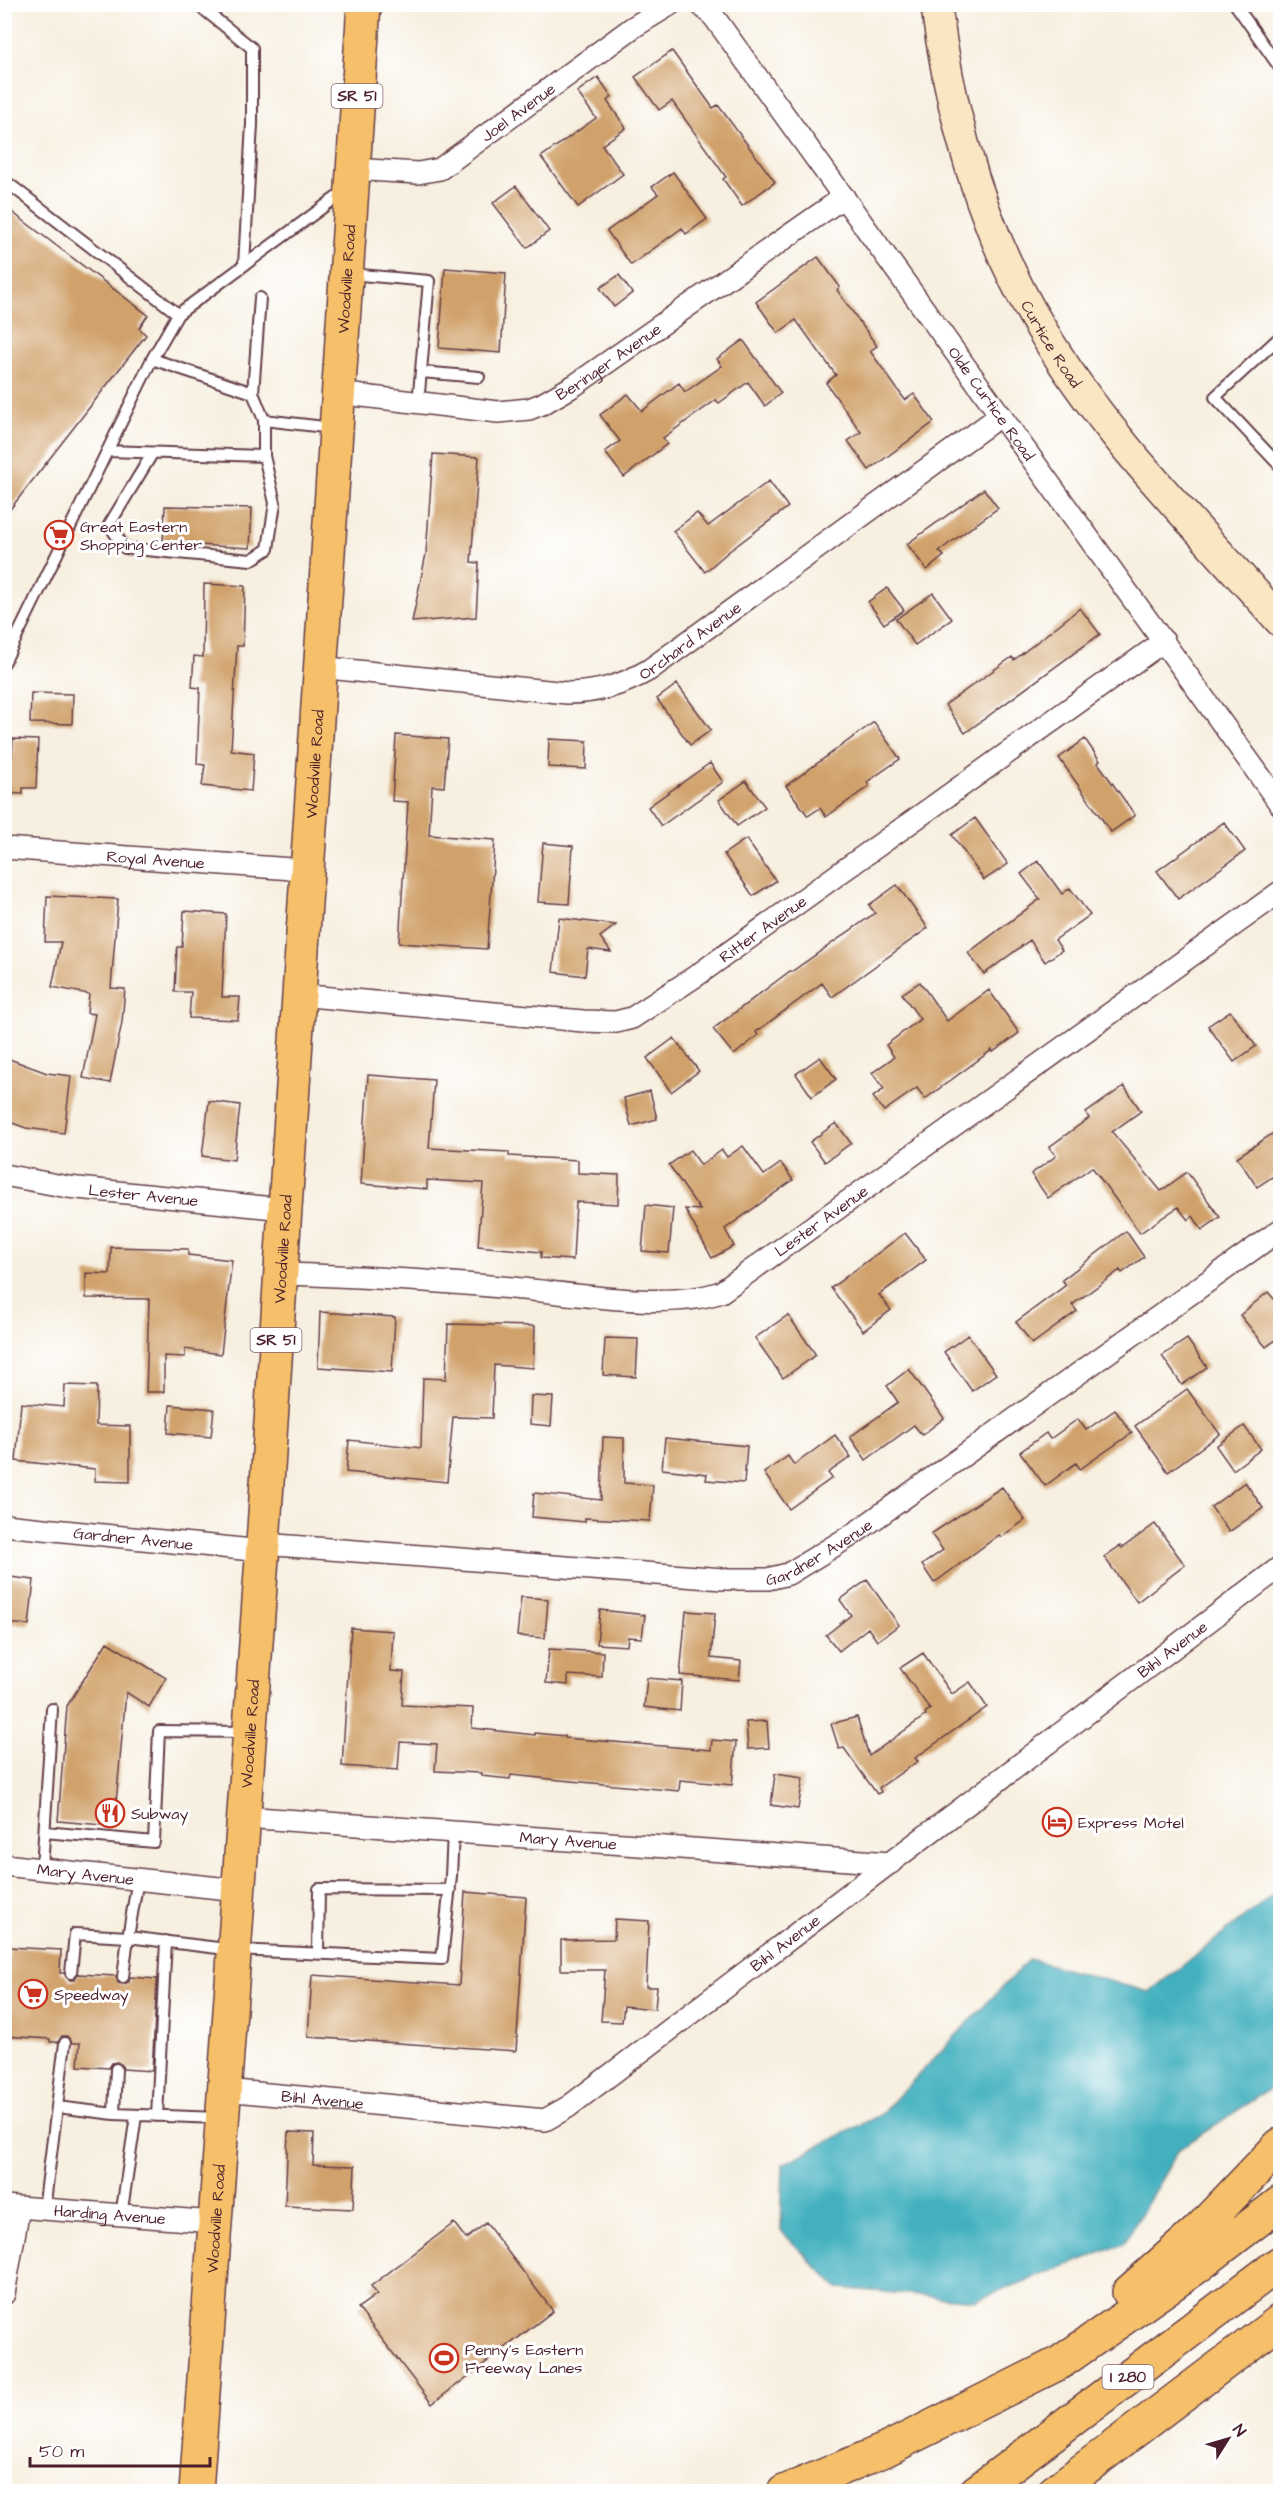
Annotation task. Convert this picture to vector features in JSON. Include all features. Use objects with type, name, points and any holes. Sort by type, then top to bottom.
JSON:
[{"type":"main road","name":"Woodville Road","points":[[196,2492],[262,1548],[334,428],[364,4]]},
{"type":"main road","points":[[960,2411],[1072,2337],[1135,2288],[1199,2230],[1281,2145]]},
{"type":"main road","points":[[784,2492],[885,2450],[1061,2362],[1198,2266],[1281,2203]]},
{"type":"main road","name":"I 280","points":[[976,2492],[1281,2262]]},
{"type":"main road","name":"I 280","points":[[1054,2492],[1281,2321]]},
{"type":"street","name":"Joel Avenue","points":[[351,178],[440,170],[632,28],[671,4]]},
{"type":"street","name":"Olde Curtice Road","points":[[700,4],[714,17],[1281,804]]},
{"type":"street","name":"Curtice Road","points":[[936,4],[953,104],[971,173],[1013,275],[1041,330],[1076,383],[1108,425],[1281,621]]},
{"type":"street","name":"Beringer Avenue","points":[[337,393],[498,412],[529,409],[542,404],[592,373],[844,197]]},
{"type":"street","name":"Orchard Avenue","points":[[319,667],[567,693],[582,693],[615,686],[650,669],[1001,415]]},
{"type":"street","name":"Ritter Avenue","points":[[298,995],[583,1021],[616,1022],[632,1018],[705,969],[1164,641]]},
{"type":"street","name":"Royal Avenue","points":[[4,848],[306,870]]},
{"type":"street","name":"Lester Avenue","points":[[280,1274],[443,1282],[639,1299],[692,1299],[721,1292],[1281,892]]},
{"type":"street","name":"Lester Avenue","points":[[4,1175],[68,1187],[284,1209]]},
{"type":"street","name":"Gardner Avenue","points":[[4,1525],[262,1548],[723,1579],[768,1579],[788,1574],[852,1534],[1281,1230]]},
{"type":"street","name":"Bihl Avenue","points":[[223,2104],[545,2121],[568,2107],[1281,1567]]},
{"type":"street","name":"Mary Avenue","points":[[243,1818],[891,1863]]},
{"type":"street","name":"Mary Avenue","points":[[4,1866],[238,1890]]},
{"type":"street","name":"Harding Avenue","points":[[12,2207],[215,2222]]},
{"type":"street","points":[[4,2294],[12,2207]]},
{"type":"lane","points":[[197,4],[252,48],[252,124],[244,265]]},
{"type":"lane","points":[[1235,4],[1281,68]]},
{"type":"lane","points":[[4,663],[152,359],[178,314],[244,265],[351,178]]},
{"type":"lane","points":[[4,180],[178,314]]},
{"type":"lane","points":[[345,274],[429,281],[418,404]]},
{"type":"lane","points":[[152,454],[109,525],[125,548],[251,560],[268,549],[275,503],[264,456],[264,420],[253,393],[260,298]]},
{"type":"lane","points":[[1281,337],[1215,397],[1281,466]]},
{"type":"lane","points":[[152,359],[253,393]]},
{"type":"lane","points":[[421,372],[479,377]]},
{"type":"lane","points":[[264,420],[334,428]]},
{"type":"lane","points":[[107,451],[264,456]]},
{"type":"lane","points":[[42,1869],[52,1710]]},
{"type":"lane","points":[[45,1832],[154,1842],[159,1731],[249,1732]]},
{"type":"lane","points":[[71,1973],[75,1934],[128,1937],[234,1950],[442,1959],[450,1890],[453,1832]]},
{"type":"lane","points":[[123,1977],[138,1879]]},
{"type":"lane","points":[[318,1954],[319,1889],[450,1890]]},
{"type":"lane","points":[[157,2116],[166,1941]]},
{"type":"lane","points":[[44,2210],[65,2043]]},
{"type":"lane","points":[[114,2114],[116,2068]]},
{"type":"lane","points":[[57,2107],[136,2116],[157,2116],[223,2104]]},
{"type":"lane","points":[[121,2216],[136,2116]]},
{"type":"water","points":[[1280,1889],[1280,2082],[1179,2149],[1124,2244],[976,2300],[838,2288],[781,2231],[783,2164],[880,2115],[1029,1959],[1149,1992]]},
{"type":"building","points":[[672,51],[713,108],[718,105],[775,182],[742,206],[723,179],[726,177],[672,101],[659,110],[635,77]]},
{"type":"building","points":[[598,77],[612,97],[607,101],[626,128],[602,145],[623,174],[578,207],[541,157],[596,118],[577,92]]},
{"type":"building","points":[[673,172],[707,219],[686,234],[682,228],[631,265],[607,231],[658,194],[652,187]]},
{"type":"building","points":[[516,186],[549,231],[527,248],[493,203]]},
{"type":"building","points":[[4,206],[148,315],[139,328],[146,335],[4,517]]},
{"type":"building","points":[[818,257],[840,287],[837,290],[877,346],[870,351],[905,400],[914,394],[934,422],[869,470],[848,441],[861,432],[826,383],[836,375],[796,320],[778,333],[756,302]]},
{"type":"building","points":[[445,268],[506,273],[501,353],[439,348]]},
{"type":"building","points":[[619,275],[632,293],[614,307],[600,288]]},
{"type":"building","points":[[743,340],[781,393],[765,406],[748,382],[719,403],[716,400],[663,438],[667,444],[624,477],[605,452],[620,441],[600,415],[628,394],[642,411],[679,383],[685,392],[722,366],[717,359]]},
{"type":"building","points":[[433,454],[479,457],[471,562],[479,563],[476,617],[412,622],[426,554]]},
{"type":"building","points":[[769,481],[788,507],[705,572],[673,531],[697,513],[708,526]]},
{"type":"building","points":[[984,489],[998,508],[939,551],[944,556],[927,570],[907,544]]},
{"type":"building","points":[[165,506],[252,508],[250,548],[163,543]]},
{"type":"building","points":[[204,584],[245,586],[243,646],[237,646],[231,750],[254,753],[251,791],[202,786],[205,765],[197,764],[200,688],[192,687],[194,656],[203,657]]},
{"type":"building","points":[[887,588],[904,610],[884,624],[868,602]]},
{"type":"building","points":[[933,593],[952,619],[915,645],[896,619]]},
{"type":"building","points":[[1080,608],[1100,634],[965,733],[945,705],[1012,657],[1014,660]]},
{"type":"building","points":[[677,684],[711,730],[690,745],[657,699]]},
{"type":"building","points":[[31,693],[73,694],[72,724],[30,723]]},
{"type":"building","points":[[874,722],[900,759],[867,782],[869,786],[826,817],[820,808],[808,816],[786,786]]},
{"type":"building","points":[[396,735],[448,739],[444,787],[432,786],[429,835],[495,840],[487,949],[399,943],[408,802],[392,801]]},
{"type":"building","points":[[13,739],[38,740],[36,788],[23,788],[23,794],[4,793],[4,756],[12,756]]},
{"type":"building","points":[[549,739],[587,741],[586,769],[548,767]]},
{"type":"building","points":[[1085,739],[1100,761],[1098,763],[1135,815],[1111,832],[1059,758]]},
{"type":"building","points":[[710,763],[723,782],[661,826],[648,807]]},
{"type":"building","points":[[746,781],[765,807],[737,826],[719,800]]},
{"type":"building","points":[[975,818],[1008,864],[984,880],[952,835]]},
{"type":"building","points":[[1224,822],[1245,851],[1178,899],[1157,871]]},
{"type":"building","points":[[746,839],[776,881],[753,896],[724,854]]},
{"type":"building","points":[[543,843],[573,846],[569,904],[538,902]]},
{"type":"building","points":[[1038,861],[1062,894],[1070,888],[1090,915],[1055,940],[1062,950],[1045,962],[1030,940],[984,974],[968,953],[1040,899],[1021,874]]},
{"type":"building","points":[[897,885],[928,928],[832,997],[822,983],[756,1032],[758,1035],[734,1055],[713,1029],[790,971],[875,913],[869,905]]},
{"type":"building","points":[[47,896],[118,899],[111,988],[125,989],[122,1022],[110,1083],[83,1078],[95,1014],[87,1013],[89,994],[52,987],[61,942],[45,942]]},
{"type":"building","points":[[184,911],[226,914],[222,997],[240,997],[238,1020],[189,1018],[191,992],[175,992],[177,947],[182,947]]},
{"type":"building","points":[[559,918],[616,925],[600,937],[611,952],[588,949],[585,976],[553,972]]},
{"type":"building","points":[[920,982],[947,1021],[989,990],[1019,1033],[925,1099],[917,1088],[884,1111],[873,1097],[884,1089],[872,1073],[894,1057],[886,1045],[920,1019],[902,994]]},
{"type":"building","points":[[1230,1011],[1256,1046],[1234,1062],[1208,1026]]},
{"type":"building","points":[[674,1038],[699,1071],[671,1092],[647,1058]]},
{"type":"building","points":[[4,1057],[47,1073],[71,1076],[64,1133],[26,1128],[4,1120]]},
{"type":"building","points":[[820,1057],[836,1079],[812,1097],[796,1074]]},
{"type":"building","points":[[368,1075],[434,1080],[429,1148],[509,1152],[509,1156],[578,1160],[578,1173],[619,1175],[618,1204],[576,1202],[573,1260],[541,1258],[541,1252],[478,1246],[483,1183],[427,1180],[427,1189],[361,1184]]},
{"type":"building","points":[[1124,1086],[1141,1111],[1112,1132],[1161,1191],[1187,1172],[1220,1217],[1202,1230],[1193,1216],[1188,1220],[1178,1207],[1140,1233],[1092,1167],[1048,1198],[1031,1174],[1056,1156],[1049,1147],[1089,1118],[1086,1113]]},
{"type":"building","points":[[650,1091],[657,1119],[631,1126],[624,1098]]},
{"type":"building","points":[[209,1101],[240,1105],[234,1160],[202,1156]]},
{"type":"building","points":[[836,1123],[851,1143],[825,1162],[810,1142]]},
{"type":"building","points":[[1281,1128],[1281,1171],[1257,1187],[1237,1157]]},
{"type":"building","points":[[743,1146],[764,1175],[781,1163],[793,1180],[725,1229],[734,1246],[712,1258],[685,1209],[700,1210],[669,1165],[690,1150],[701,1165],[722,1150],[727,1157]]},
{"type":"building","points":[[646,1205],[673,1208],[669,1253],[642,1251]]},
{"type":"building","points":[[1126,1231],[1144,1257],[1122,1273],[1120,1270],[1072,1305],[1077,1311],[1032,1344],[1016,1322],[1066,1285],[1062,1280]]},
{"type":"building","points":[[905,1233],[926,1260],[879,1295],[891,1310],[863,1331],[831,1288]]},
{"type":"building","points":[[111,1247],[188,1249],[188,1255],[232,1260],[221,1354],[185,1349],[185,1357],[164,1356],[164,1392],[146,1392],[149,1299],[86,1298],[86,1273],[110,1274]]},
{"type":"building","points":[[1268,1292],[1281,1307],[1281,1336],[1266,1347],[1240,1315]]},
{"type":"building","points":[[320,1312],[395,1317],[392,1372],[318,1367]]},
{"type":"building","points":[[788,1315],[816,1355],[783,1378],[755,1338]]},
{"type":"building","points":[[448,1324],[535,1326],[533,1368],[494,1365],[492,1418],[453,1417],[447,1482],[346,1472],[349,1440],[421,1448],[423,1378],[446,1379]]},
{"type":"building","points":[[968,1335],[996,1374],[972,1391],[944,1352]]},
{"type":"building","points":[[605,1338],[638,1339],[636,1377],[603,1375]]},
{"type":"building","points":[[1187,1339],[1207,1367],[1182,1385],[1162,1356]]},
{"type":"building","points":[[909,1369],[944,1418],[922,1435],[914,1425],[866,1460],[850,1437],[898,1402],[887,1386]]},
{"type":"building","points":[[65,1385],[97,1386],[96,1425],[130,1426],[130,1482],[95,1481],[95,1469],[16,1461],[21,1403],[64,1407]]},
{"type":"building","points":[[1187,1389],[1220,1434],[1168,1472],[1135,1426]]},
{"type":"building","points":[[531,1396],[553,1397],[551,1426],[530,1424]]},
{"type":"building","points":[[170,1405],[214,1409],[211,1437],[168,1433]]},
{"type":"building","points":[[1115,1410],[1132,1433],[1080,1469],[1076,1463],[1045,1486],[1020,1452],[1046,1433],[1050,1439],[1078,1419],[1086,1430]]},
{"type":"building","points":[[1244,1426],[1261,1449],[1233,1470],[1216,1446]]},
{"type":"building","points":[[835,1435],[851,1457],[828,1473],[832,1478],[789,1509],[764,1473],[788,1456],[794,1465]]},
{"type":"building","points":[[603,1437],[624,1438],[624,1483],[653,1485],[650,1521],[585,1518],[585,1522],[532,1517],[534,1493],[601,1500]]},
{"type":"building","points":[[665,1438],[747,1446],[744,1483],[706,1480],[707,1474],[662,1469]]},
{"type":"building","points":[[1245,1482],[1263,1508],[1229,1532],[1211,1507]]},
{"type":"building","points":[[1002,1487],[1025,1520],[1001,1537],[999,1535],[934,1583],[922,1565],[943,1550],[931,1534]]},
{"type":"building","points":[[1155,1524],[1185,1565],[1137,1602],[1104,1557],[1120,1546],[1122,1548]]},
{"type":"building","points":[[10,1577],[34,1580],[29,1625],[5,1623]]},
{"type":"building","points":[[867,1580],[899,1625],[877,1641],[868,1628],[839,1651],[826,1635],[851,1615],[840,1600]]},
{"type":"building","points":[[521,1597],[548,1599],[545,1638],[517,1636]]},
{"type":"building","points":[[600,1610],[645,1615],[642,1638],[628,1637],[627,1646],[597,1644]]},
{"type":"building","points":[[686,1611],[715,1613],[711,1658],[741,1661],[739,1680],[680,1675]]},
{"type":"building","points":[[351,1628],[393,1631],[391,1671],[404,1672],[402,1705],[473,1708],[472,1728],[535,1735],[535,1733],[565,1736],[565,1738],[711,1750],[712,1740],[736,1742],[732,1785],[680,1780],[679,1791],[511,1775],[510,1779],[481,1776],[481,1773],[435,1771],[437,1744],[400,1742],[398,1770],[342,1766]]},
{"type":"building","points":[[107,1642],[166,1678],[149,1707],[126,1692],[114,1826],[58,1821],[67,1706]]},
{"type":"building","points":[[549,1649],[603,1652],[602,1677],[568,1675],[568,1685],[546,1683]]},
{"type":"building","points":[[923,1653],[952,1694],[970,1682],[987,1707],[915,1758],[918,1761],[879,1788],[881,1792],[877,1794],[844,1748],[839,1749],[831,1724],[857,1717],[869,1756],[926,1715],[925,1713],[930,1709],[900,1668]]},
{"type":"building","points":[[647,1678],[682,1681],[680,1711],[644,1707]]},
{"type":"building","points":[[767,1721],[769,1748],[748,1749],[746,1722]]},
{"type":"building","points":[[775,1774],[803,1778],[798,1809],[771,1805]]},
{"type":"building","points":[[465,1892],[526,1897],[516,2051],[308,2037],[312,1975],[459,1985]]},
{"type":"building","points":[[615,1919],[649,1921],[646,1987],[657,1987],[655,2009],[624,2006],[622,2022],[601,2021],[605,1970],[561,1970],[561,1940],[614,1939]]},
{"type":"building","points":[[9,1947],[61,1950],[60,1973],[64,1973],[70,1980],[75,1980],[78,1974],[116,1976],[118,1983],[123,1984],[129,1982],[130,1977],[157,1979],[152,2071],[123,2069],[122,2065],[117,2062],[112,2063],[109,2068],[78,2066],[80,2043],[72,2043],[67,2036],[62,2036],[58,2042],[50,2042],[50,2039],[4,2036]]},
{"type":"building","points":[[288,2132],[314,2133],[313,2165],[355,2166],[353,2209],[285,2206]]},
{"type":"building","name":"Penny's Eastern Freeway Lanes","points":[[454,2223],[466,2239],[486,2223],[553,2311],[432,2404],[358,2308],[377,2294],[371,2286]]},
{"type":"place","name":"Great Eastern Shopping Center","points":[[59,535]]},
{"type":"place","name":"Subway","points":[[110,1813]]},
{"type":"place","name":"Express Motel","points":[[1057,1822]]},
{"type":"place","name":"Speedway","points":[[33,1994]]},
{"type":"place","name":"Penny's Eastern Freeway Lanes","points":[[444,2358]]}]
